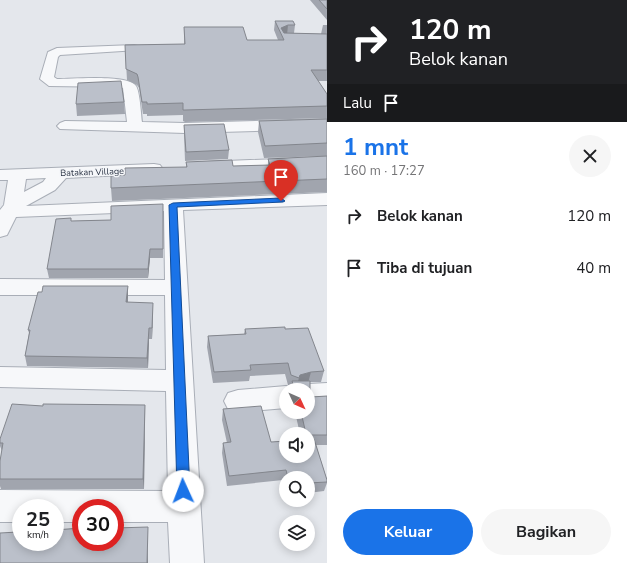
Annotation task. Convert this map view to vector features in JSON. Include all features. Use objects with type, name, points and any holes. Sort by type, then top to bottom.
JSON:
[{"type":"street","points":[[134,48],[63,50],[57,52],[52,55],[47,79],[54,83],[126,84],[130,87],[135,126]]},
{"type":"street","points":[[65,126],[185,128],[327,124]]},
{"type":"street","points":[[190,167],[327,162]]},
{"type":"street","name":"Batakan Village","points":[[0,176],[167,168]]},
{"type":"street","points":[[11,208],[49,186],[61,173]]},
{"type":"street","points":[[0,231],[11,208],[18,175]]},
{"type":"street","points":[[11,208],[173,205],[327,199]]},
{"type":"street","points":[[173,205],[187,563]]},
{"type":"street","points":[[0,287],[177,288]]},
{"type":"street","points":[[0,377],[180,381]]},
{"type":"street","points":[[315,395],[327,394]]},
{"type":"street","points":[[238,401],[279,398]]},
{"type":"street","points":[[0,506],[184,507]]},
{"type":"building","points":[[319,0],[327,0],[327,9]]},
{"type":"building","points":[[275,21],[293,21],[295,25],[288,25],[281,28],[284,33],[327,34],[327,70],[311,70],[327,94],[327,106],[183,110],[183,103],[147,104],[147,102],[142,102],[137,74],[126,69],[125,45],[185,44],[184,27],[243,27],[247,40],[284,40]]},
{"type":"building","points":[[121,81],[124,102],[76,104],[78,83]]},
{"type":"building","points":[[327,119],[327,143],[265,146],[259,121]]},
{"type":"building","points":[[224,124],[229,150],[186,152],[184,125]]},
{"type":"building","points":[[327,156],[327,179],[111,188],[111,176],[125,175],[125,168],[187,167],[186,162],[232,160],[233,166],[270,165],[268,159]]},
{"type":"building","points":[[163,204],[163,249],[150,249],[148,269],[47,269],[56,219],[71,218],[71,221],[111,220],[111,206]]},
{"type":"building","points":[[43,286],[128,286],[126,302],[153,303],[152,328],[149,328],[147,358],[25,356],[30,330],[28,330],[38,292],[42,292]]},
{"type":"building","points":[[285,327],[285,329],[308,328],[324,371],[300,375],[299,378],[291,375],[288,363],[250,365],[251,370],[214,372],[208,336],[246,334],[245,329]]},
{"type":"building","points":[[292,381],[310,381],[310,383],[293,383]]},
{"type":"building","points":[[327,396],[327,435],[315,435],[315,427],[304,427],[303,419],[315,419],[315,397]]},
{"type":"building","points":[[12,404],[43,406],[43,404],[145,405],[143,479],[0,479],[0,461],[3,443],[0,443],[0,439]]},
{"type":"building","points":[[261,406],[271,442],[279,441],[279,463],[315,463],[315,442],[327,482],[315,483],[315,471],[286,470],[229,476],[223,443],[231,442],[223,409]]},
{"type":"building","points":[[148,527],[147,563],[0,563],[0,533],[12,532],[12,551],[64,551],[64,529],[72,529],[72,551],[124,551],[124,528]]},
{"type":"route","points":[[183,491],[173,205],[281,201]]}]
